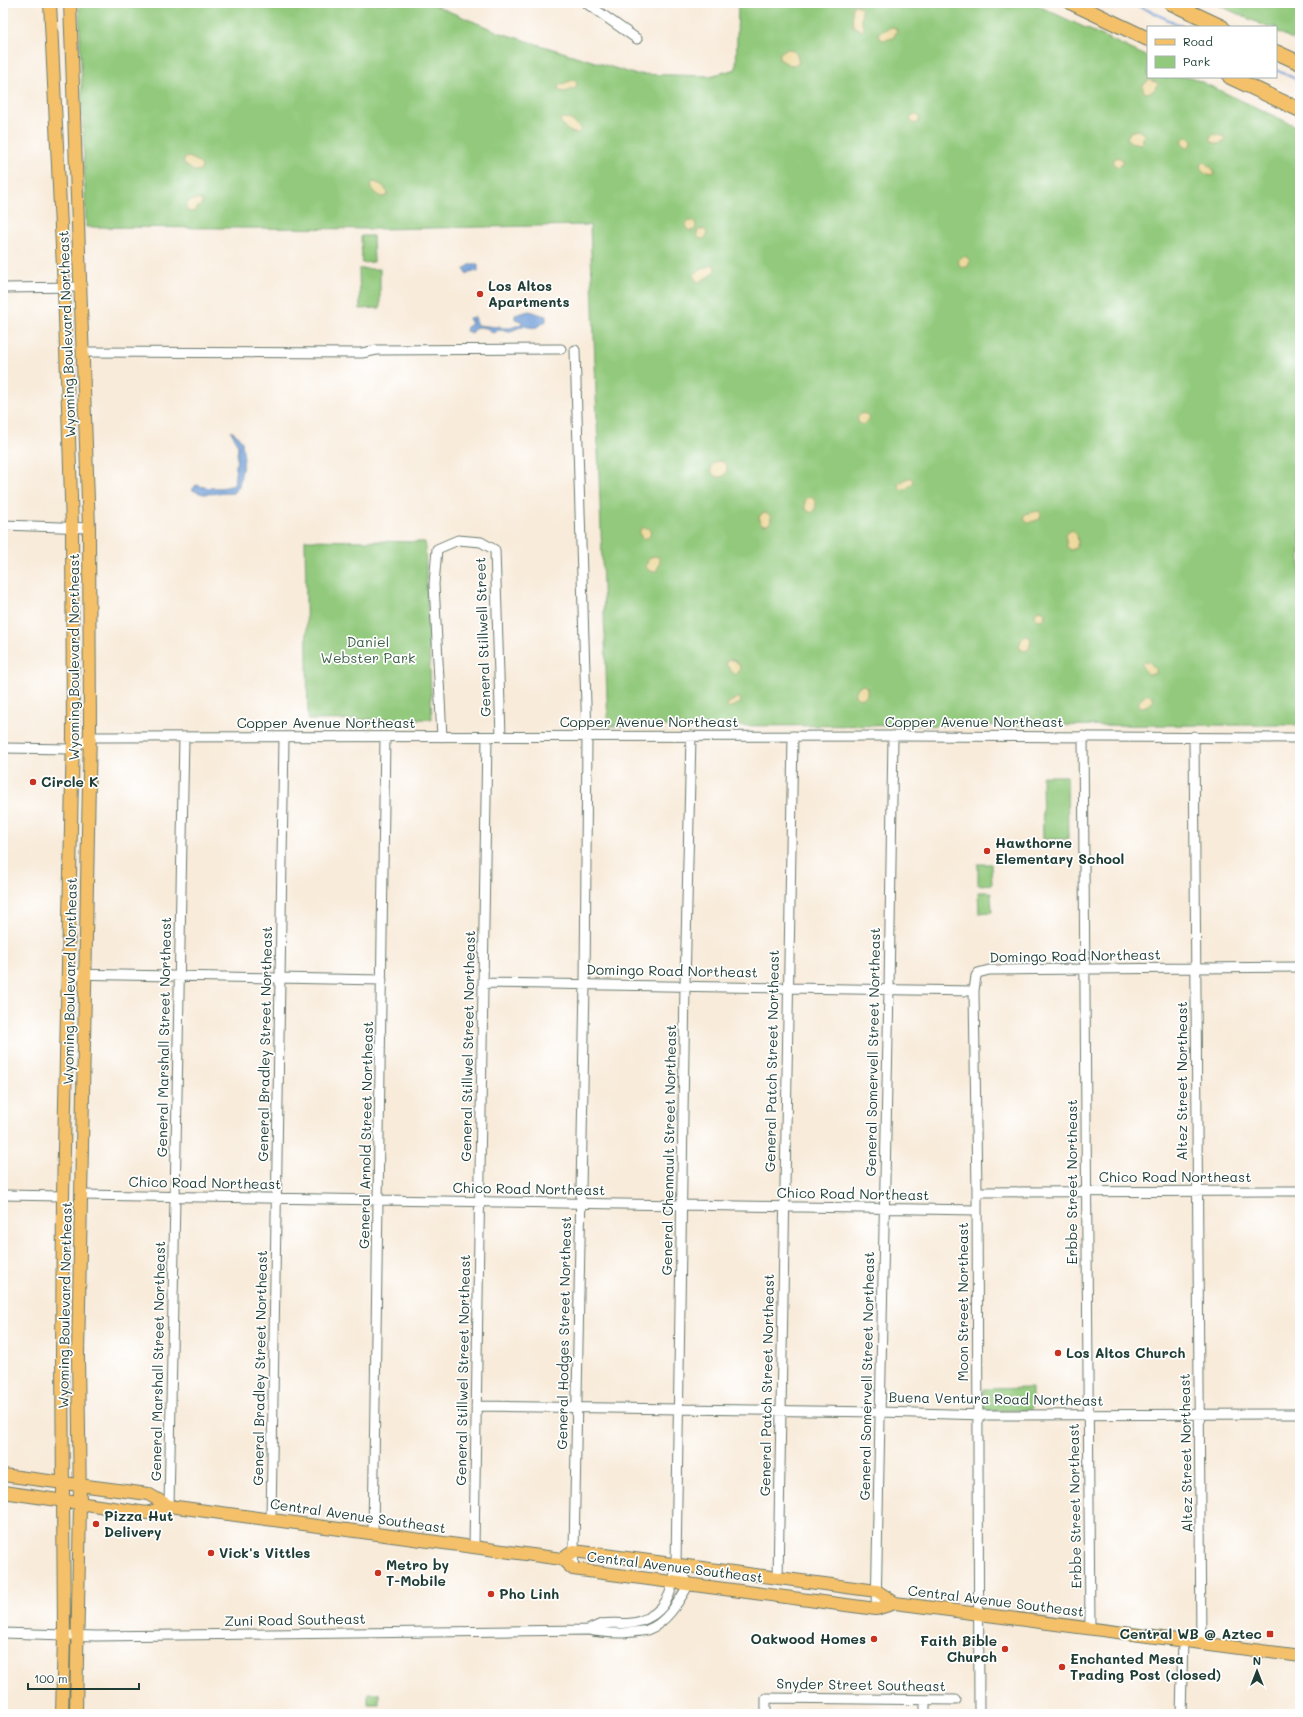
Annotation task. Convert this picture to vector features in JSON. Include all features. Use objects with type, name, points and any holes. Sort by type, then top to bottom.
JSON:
[{"type":"highway","points":[[1072,3],[1147,39]]},
{"type":"highway","points":[[1172,3],[1220,26]]},
{"type":"highway","points":[[1277,52],[1300,64]]},
{"type":"highway","points":[[1232,78],[1300,110]]},
{"type":"main road","name":"Wyoming Boulevard Northeast","points":[[50,3],[64,288],[72,527],[72,749],[63,1196],[62,1357],[64,1634],[62,1714]]},
{"type":"main road","name":"Wyoming Boulevard Northeast","points":[[70,3],[73,126],[84,352],[89,528],[90,737],[78,1356],[80,1504],[75,1714]]},
{"type":"main road","points":[[65,1134],[72,1151],[72,1188],[75,1194],[81,1195]]},
{"type":"main road","points":[[63,1196],[73,1201],[73,1257],[76,1264],[80,1268]]},
{"type":"main road","points":[[3,1475],[148,1494],[169,1506]]},
{"type":"main road","name":"Central Avenue Southeast","points":[[3,1492],[147,1513],[169,1506],[562,1559],[573,1569],[876,1608],[895,1603],[979,1613],[1300,1656]]},
{"type":"main road","points":[[562,1559],[574,1551],[877,1591],[895,1603]]},
{"type":"street","points":[[586,3],[637,39]]},
{"type":"street","points":[[3,288],[80,288]]},
{"type":"street","points":[[84,352],[362,353],[377,350],[561,349]]},
{"type":"street","name":"General Hodges Street Northeast","points":[[573,1569],[585,984],[587,737],[575,350]]},
{"type":"street","points":[[3,525],[89,528]]},
{"type":"street","name":"General Stillwell Street","points":[[442,737],[434,577],[437,549],[458,540],[481,542],[495,550],[501,737]]},
{"type":"street","name":"General Chennault Street Northeast","points":[[676,1565],[690,736]]},
{"type":"street","name":"General Patch Street Northeast","points":[[778,1579],[792,736]]},
{"type":"street","name":"General Somervell Street Northeast","points":[[876,1608],[893,736]]},
{"type":"street","name":"Erbbe Street Northeast","points":[[1083,736],[1090,1629]]},
{"type":"street","name":"Copper Avenue Northeast","points":[[90,737],[1194,736],[1300,738]]},
{"type":"street","name":"Altez Street Northeast","points":[[1194,736],[1201,1642]]},
{"type":"street","points":[[3,748],[72,749],[90,737]]},
{"type":"street","name":"General Marshall Street Northeast","points":[[169,1506],[184,737]]},
{"type":"street","name":"General Arnold Street Northeast","points":[[373,1534],[385,737]]},
{"type":"street","name":"General Stillwel Street Northeast","points":[[474,1547],[487,737]]},
{"type":"street","name":"General Bradley Street Northeast","points":[[271,1519],[284,738]]},
{"type":"street","name":"Domingo Road Northeast","points":[[483,983],[685,985],[974,991],[976,976],[978,973],[984,971],[1300,967]]},
{"type":"street","points":[[68,974],[382,980]]},
{"type":"street","name":"Moon Street Northeast","points":[[974,991],[977,1192],[979,1714]]},
{"type":"street","name":"Chico Road Northeast","points":[[977,1192],[1300,1191]]},
{"type":"street","points":[[3,1195],[63,1196]]},
{"type":"street","name":"Chico Road Northeast","points":[[81,1195],[976,1210]]},
{"type":"street","name":"Buena Ventura Road Northeast","points":[[476,1406],[781,1412],[880,1412],[977,1415],[1300,1414]]},
{"type":"street","points":[[676,1565],[689,1584]]},
{"type":"street","name":"Zuni Road Southeast","points":[[588,1630],[603,1624],[636,1622],[660,1609],[671,1595],[676,1565]]},
{"type":"street","name":"Zuni Road Southeast","points":[[3,1633],[116,1636],[588,1630],[601,1633],[646,1630],[654,1626],[670,1613],[689,1584]]},
{"type":"street","points":[[1181,1714],[1183,1640]]},
{"type":"street","name":"Snyder Street Southeast","points":[[766,1714],[766,1698],[956,1700]]},
{"type":"street","points":[[925,1700],[925,1714]]},
{"type":"green space","points":[[79,3],[429,3],[501,33],[634,74],[710,76],[736,69],[738,3],[1032,3],[1147,57],[1147,78],[1193,78],[1300,128],[1300,725],[608,726],[590,225],[378,229],[86,227]]},
{"type":"green space","points":[[1214,3],[1300,3],[1300,43],[1277,32],[1277,26],[1265,26]]},
{"type":"green space","points":[[361,236],[373,236],[374,262],[362,263]]},
{"type":"green space","points":[[359,269],[380,269],[380,308],[360,309]]},
{"type":"green space","name":"Daniel Webster Park","points":[[305,540],[425,542],[432,719],[308,720]]},
{"type":"green space","points":[[1042,776],[1067,776],[1068,839],[1043,839]]},
{"type":"green space","points":[[978,864],[991,864],[992,884],[978,885]]},
{"type":"green space","points":[[978,892],[991,892],[992,912],[979,913]]},
{"type":"green space","points":[[1032,1388],[1032,1410],[987,1411],[983,1407],[983,1389]]},
{"type":"green space","points":[[368,1693],[379,1693],[379,1704],[368,1704]]},
{"type":"sand","points":[[855,5],[862,9],[861,20],[864,29],[862,31],[853,26],[852,7]]},
{"type":"sand","points":[[892,27],[897,31],[893,38],[884,40],[879,38],[878,33]]},
{"type":"sand","points":[[786,49],[792,50],[796,53],[798,64],[790,65],[779,59],[780,53]]},
{"type":"sand","points":[[573,80],[577,82],[576,88],[565,92],[560,91],[558,88],[559,85]]},
{"type":"sand","points":[[1149,80],[1158,84],[1154,90],[1147,93],[1144,92],[1142,86]]},
{"type":"sand","points":[[915,114],[920,119],[915,124],[910,119]]},
{"type":"sand","points":[[562,118],[570,120],[579,126],[581,128],[579,133],[573,133],[568,130],[560,120]]},
{"type":"sand","points":[[1137,130],[1142,132],[1144,136],[1141,144],[1130,142],[1127,138],[1130,132]]},
{"type":"sand","points":[[1214,134],[1225,137],[1226,141],[1219,144],[1212,142],[1210,138]]},
{"type":"sand","points":[[1187,137],[1192,142],[1187,147],[1182,142]]},
{"type":"sand","points":[[189,157],[197,161],[202,166],[201,170],[194,171],[184,164],[184,158]]},
{"type":"sand","points":[[1118,157],[1123,162],[1118,167],[1113,162]]},
{"type":"sand","points":[[1204,162],[1214,170],[1214,175],[1207,175],[1203,172],[1200,165]]},
{"type":"sand","points":[[374,182],[382,185],[388,193],[387,196],[381,197],[371,189],[371,184]]},
{"type":"sand","points":[[197,199],[203,201],[201,205],[193,212],[187,211],[186,205],[190,201]]},
{"type":"sand","points":[[689,221],[693,221],[695,222],[695,230],[689,231],[686,228],[686,224]]},
{"type":"sand","points":[[700,229],[704,229],[706,230],[706,238],[700,239],[697,236],[697,232]]},
{"type":"sand","points":[[964,256],[968,258],[970,262],[968,266],[964,268],[960,266],[958,262],[960,258]]},
{"type":"sand","points":[[714,265],[715,269],[713,274],[699,282],[695,280],[694,273]]},
{"type":"sand","points":[[861,414],[865,414],[867,415],[867,423],[861,424],[858,421],[858,417]]},
{"type":"sand","points":[[716,461],[722,461],[727,466],[725,475],[722,477],[716,477],[711,472],[711,466]]},
{"type":"sand","points":[[908,478],[912,478],[913,483],[905,490],[900,489],[898,484]]},
{"type":"sand","points":[[808,497],[813,498],[816,503],[815,510],[812,513],[805,509],[805,501]]},
{"type":"sand","points":[[1038,511],[1041,514],[1040,519],[1028,523],[1025,521],[1025,514]]},
{"type":"sand","points":[[763,513],[767,513],[771,519],[767,525],[763,525],[759,521],[759,517]]},
{"type":"sand","points":[[643,528],[647,528],[649,529],[649,537],[643,538],[640,535],[640,531]]},
{"type":"sand","points":[[1072,530],[1077,535],[1078,542],[1076,548],[1071,550],[1067,547],[1065,534]]},
{"type":"sand","points":[[653,556],[659,557],[660,563],[657,570],[653,572],[647,569],[646,566],[648,560]]},
{"type":"sand","points":[[1038,610],[1042,610],[1044,611],[1044,619],[1038,620],[1035,617],[1035,613]]},
{"type":"sand","points":[[1027,636],[1030,637],[1031,641],[1029,649],[1025,651],[1020,649],[1019,646],[1022,638]]},
{"type":"sand","points":[[729,660],[734,660],[739,664],[740,670],[736,675],[727,665],[726,662]]},
{"type":"sand","points":[[1148,661],[1155,668],[1155,674],[1148,674],[1142,667],[1142,662]]},
{"type":"sand","points":[[864,685],[867,688],[867,695],[862,698],[858,698],[855,696],[855,693],[859,686]]},
{"type":"sand","points":[[1147,694],[1153,697],[1154,701],[1141,707],[1139,705],[1139,701]]},
{"type":"sand","points":[[737,698],[740,698],[741,703],[728,708],[727,704]]},
{"type":"water","points":[[471,264],[478,264],[478,272],[472,271],[467,274],[464,269]]},
{"type":"water","points":[[529,311],[546,316],[546,321],[535,328],[523,326],[511,331],[498,330],[495,333],[490,332],[487,328],[477,327],[472,333],[466,331],[467,327],[472,324],[469,318],[475,317],[476,324],[478,325],[510,328],[522,324],[521,321],[515,319],[515,315]]},
{"type":"water","points":[[231,431],[237,435],[242,442],[244,459],[239,486],[233,493],[203,494],[192,490],[196,485],[215,488],[234,485],[238,446]]},
{"type":"waterway","points":[[1132,3],[1182,26]]},
{"type":"waterway","points":[[1277,70],[1300,81]]},
{"type":"place","name":"Los Altos Apartments","points":[[480,294]]},
{"type":"place","name":"Circle K","points":[[33,782]]},
{"type":"place","name":"Hawthorne Elementary School","points":[[987,851]]},
{"type":"place","name":"Los Altos Church","points":[[1058,1353]]},
{"type":"place","name":"Pizza Hut Delivery","points":[[96,1524]]},
{"type":"place","name":"Vick's Vittles","points":[[211,1553]]},
{"type":"place","name":"Metro by T-Mobile","points":[[378,1573]]},
{"type":"place","name":"Pho Linh","points":[[491,1594]]},
{"type":"place","name":"Central WB @ Aztec","points":[[1270,1634]]},
{"type":"place","name":"Oakwood Homes","points":[[874,1639]]},
{"type":"place","name":"Faith Bible Church","points":[[1005,1649]]},
{"type":"place","name":"Enchanted Mesa Trading Post (closed)","points":[[1062,1667]]}]
